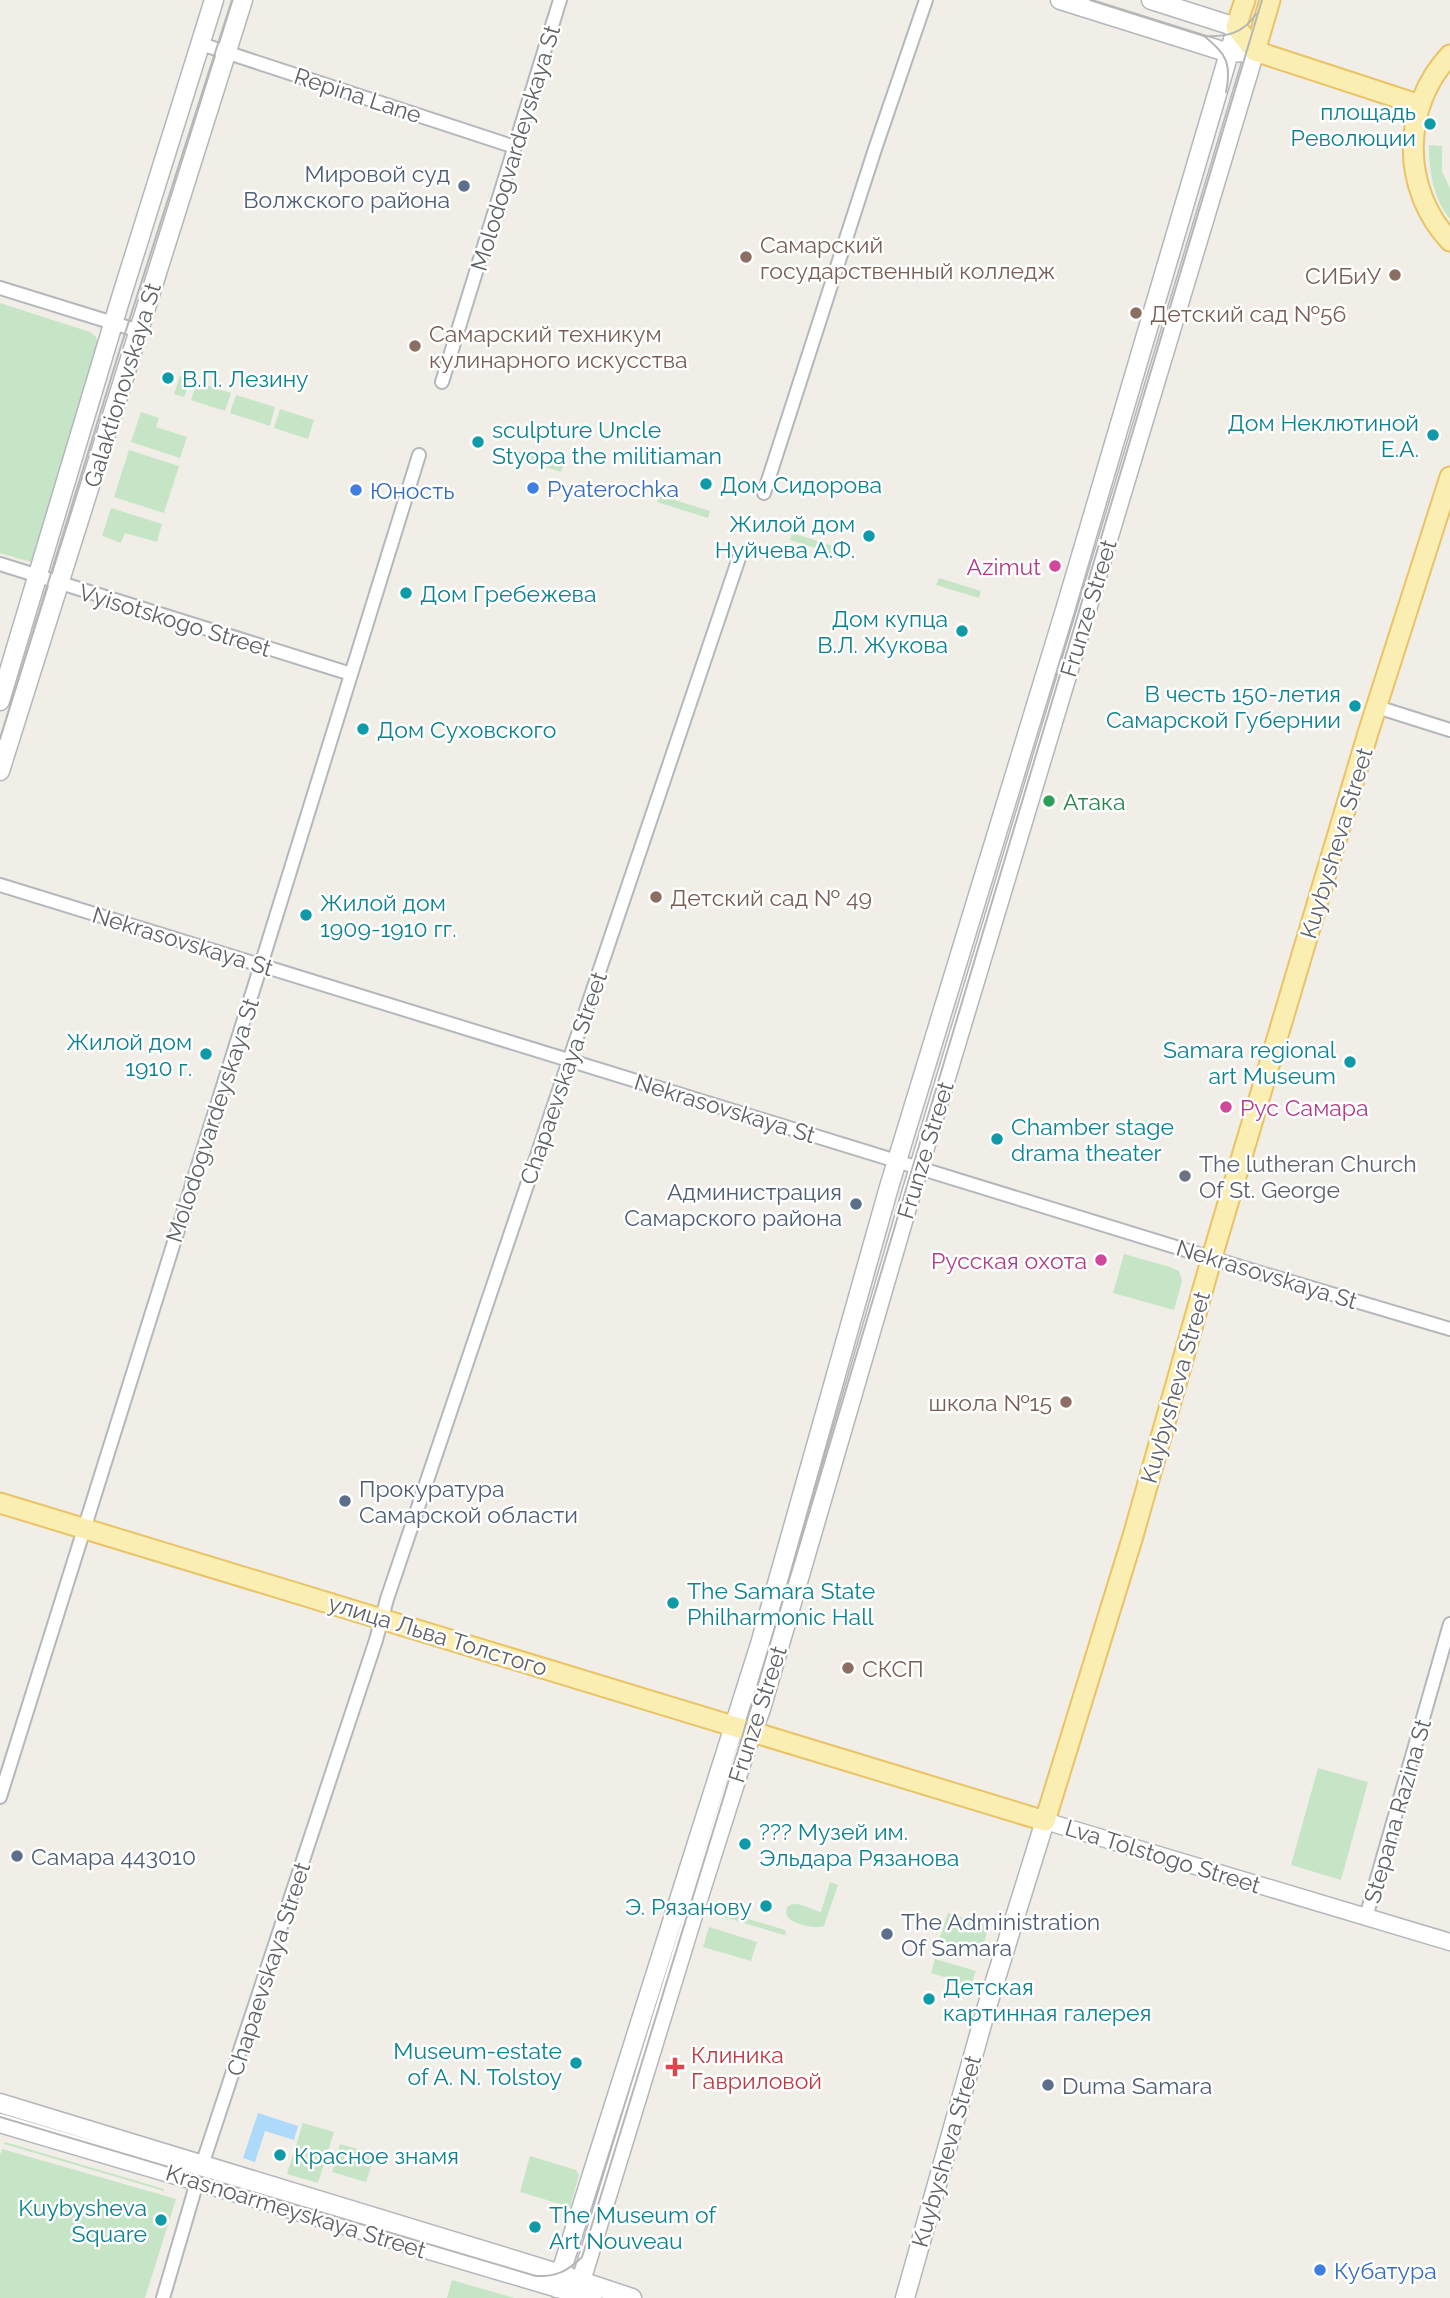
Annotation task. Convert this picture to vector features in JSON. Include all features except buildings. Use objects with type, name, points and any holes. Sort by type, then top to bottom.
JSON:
[{"type":"main road","name":"Galaktionovskaya St","points":[[0,701],[214,0]]},
{"type":"main road","name":"Galaktionovskaya St","points":[[0,771],[243,0]]},
{"type":"main road","points":[[1060,0],[1229,53],[1255,51],[1420,105]]},
{"type":"main road","points":[[1151,0],[1236,27],[1255,51]]},
{"type":"main road","name":"Frunze Street","points":[[571,2290],[695,1909],[743,1729],[760,1644],[898,1161],[1062,622],[1245,0]]},
{"type":"main road","name":"Frunze Street","points":[[743,1729],[761,1709],[1270,0]]},
{"type":"main road","points":[[1450,55],[1432,77],[1420,105],[1414,130],[1413,160],[1417,182],[1428,213],[1450,241]]},
{"type":"main road","name":"Kuybysheva Street","points":[[905,2298],[986,2010],[1133,1536],[1212,1257],[1377,707],[1450,477]]},
{"type":"main road","name":"улица Льва Толстого","points":[[0,1503],[86,1520],[381,1620],[743,1729]]},
{"type":"main road","name":"Lva Tolstogo Street","points":[[743,1729],[1045,1821]]},
{"type":"main road","name":"Krasnoarmeyskaya Street","points":[[0,2103],[200,2173],[571,2290],[632,2298]]},
{"type":"main road","name":"Krasnoarmeyskaya Street","points":[[0,2123],[200,2173]]},
{"type":"street","name":"Molodogvardeyskaya St","points":[[442,382],[560,0]]},
{"type":"street","points":[[764,493],[926,0]]},
{"type":"street","name":"Repina Lane","points":[[201,44],[515,147]]},
{"type":"street","points":[[0,288],[139,331]]},
{"type":"street","name":"Molodogvardeyskaya St","points":[[0,1797],[419,455]]},
{"type":"street","name":"Chapaevskaya Street","points":[[163,2298],[200,2173],[376,1640],[387,1598],[739,558]]},
{"type":"street","name":"Vyisotskogo Street","points":[[0,564],[351,674]]},
{"type":"street","points":[[1377,707],[1450,730]]},
{"type":"street","name":"Nekrasovskaya St","points":[[0,885],[1450,1329]]},
{"type":"street","name":"Stepana Razina St","points":[[1366,1917],[1450,1624]]},
{"type":"street","name":"Lva Tolstogo Street","points":[[1045,1821],[1450,1942]]},
{"type":"green space","points":[[1429,145],[1442,146],[1442,171],[1450,189],[1450,219],[1433,184]]},
{"type":"green space","points":[[0,303],[90,332],[96,337],[100,352],[31,562],[0,553]]},
{"type":"green space","points":[[180,376],[190,380],[184,397],[174,394]]},
{"type":"green space","points":[[197,382],[231,393],[225,411],[191,400]]},
{"type":"green space","points":[[236,395],[275,407],[270,426],[230,413]]},
{"type":"green space","points":[[280,409],[314,420],[308,439],[274,428]]},
{"type":"green space","points":[[141,412],[159,418],[156,427],[187,437],[180,458],[131,442]]},
{"type":"green space","points":[[129,450],[179,466],[164,513],[114,497]]},
{"type":"green space","points":[[514,450],[563,466],[561,472],[512,456]]},
{"type":"green space","points":[[659,495],[710,511],[708,518],[657,502]]},
{"type":"green space","points":[[111,508],[162,524],[157,542],[125,533],[121,543],[102,536]]},
{"type":"green space","points":[[792,533],[836,547],[834,554],[790,540]]},
{"type":"green space","points":[[939,578],[981,591],[979,598],[936,585]]},
{"type":"green space","points":[[1124,1254],[1179,1271],[1182,1281],[1174,1310],[1113,1293]]},
{"type":"green space","points":[[1318,1768],[1368,1782],[1341,1880],[1291,1865]]},
{"type":"green space","points":[[830,1882],[838,1885],[824,1926],[807,1926],[789,1918],[787,1908],[794,1904],[821,1912]]},
{"type":"green space","points":[[725,1912],[785,1930],[786,1934],[724,1917],[722,1914]]},
{"type":"green space","points":[[948,1913],[989,1926],[981,1953],[939,1941]]},
{"type":"green space","points":[[709,1927],[757,1942],[751,1961],[703,1947]]},
{"type":"green space","points":[[935,1959],[976,1971],[971,1985],[931,1973]]},
{"type":"green space","points":[[303,2123],[334,2132],[318,2183],[287,2174]]},
{"type":"green space","points":[[5,2142],[164,2189],[164,2191],[4,2144]]},
{"type":"green space","points":[[340,2144],[375,2154],[366,2182],[332,2172]]},
{"type":"green space","points":[[2,2149],[176,2199],[145,2298],[0,2298]]},
{"type":"green space","points":[[530,2156],[576,2170],[579,2175],[570,2207],[520,2192]]},
{"type":"green space","points":[[452,2280],[514,2298],[447,2298]]},
{"type":"water","points":[[258,2113],[298,2126],[294,2140],[265,2131],[255,2162],[243,2158]]},
{"type":"tram line","points":[[0,739],[120,349],[232,0]]},
{"type":"tram line","points":[[1090,0],[1204,36],[1233,33],[1245,26],[1256,14]]},
{"type":"tram line","points":[[0,2117],[536,2276],[561,2272],[582,2257],[739,1747],[1262,0]]},
{"type":"tram line","points":[[1204,36],[1218,48],[1226,60],[1226,92]]},
{"type":"place","name":"площадь Революции","points":[[1430,124]]},
{"type":"place","name":"Мировой суд Волжского района","points":[[464,186]]},
{"type":"place","name":"Самарский государственный колледж","points":[[746,257]]},
{"type":"place","name":"СИБиУ","points":[[1395,275]]},
{"type":"place","name":"Детский сад №56","points":[[1136,313]]},
{"type":"place","name":"Самарский техникум кулинарного искусства","points":[[415,346]]},
{"type":"place","name":"В.П. Лезину","points":[[168,378]]},
{"type":"place","name":"Дом Неклютиной Е.А.","points":[[1433,435]]},
{"type":"place","name":"sculpture Uncle Styopa the militiaman","points":[[478,442]]},
{"type":"place","name":"Дом Сидорова","points":[[706,484]]},
{"type":"place","name":"Pyaterochka","points":[[533,488]]},
{"type":"place","name":"Юность","points":[[356,490]]},
{"type":"place","name":"Жилой дом Нуйчева А.Ф.","points":[[869,536]]},
{"type":"place","name":"Azimut","points":[[1055,566]]},
{"type":"place","name":"Дом Гребежева","points":[[406,593]]},
{"type":"place","name":"Дом купца В.Л. Жукова","points":[[962,631]]},
{"type":"place","name":"В честь 150-летия Самарской Губернии","points":[[1355,706]]},
{"type":"place","name":"Дом Суховского","points":[[363,729]]},
{"type":"place","name":"Атака","points":[[1049,801]]},
{"type":"place","name":"Детский сад № 49","points":[[656,897]]},
{"type":"place","name":"Жилой дом 1909-1910 гг.","points":[[306,915]]},
{"type":"place","name":"Жилой дом 1910 г.","points":[[206,1054]]},
{"type":"place","name":"Samara regional art Museum","points":[[1350,1062]]},
{"type":"place","name":"Рус Самара","points":[[1226,1107]]},
{"type":"place","name":"Chamber stage drama theater","points":[[997,1139]]},
{"type":"place","name":"The lutheran Church Of St. George","points":[[1185,1176]]},
{"type":"place","name":"Администрация Самарского района","points":[[856,1204]]},
{"type":"place","name":"Русская охота","points":[[1101,1260]]},
{"type":"place","name":"школа №15","points":[[1066,1402]]},
{"type":"place","name":"Прокуратура Самарской области","points":[[345,1501]]},
{"type":"place","name":"The Samara State Philharmonic Hall","points":[[673,1603]]},
{"type":"place","name":"СКСП","points":[[848,1668]]},
{"type":"place","name":"??? Музей им. Эльдара Рязанова","points":[[745,1844]]},
{"type":"place","name":"Самара 443010","points":[[17,1856]]},
{"type":"place","name":"Э. Рязанову","points":[[766,1906]]},
{"type":"place","name":"The Administration Of Samara","points":[[887,1934]]},
{"type":"place","name":"Детская картинная галерея","points":[[929,1999]]},
{"type":"place","name":"Museum-estate of A. N. Tolstoy","points":[[576,2063]]},
{"type":"place","name":"Клиника Гавриловой","points":[[675,2067]]},
{"type":"place","name":"Duma Samara","points":[[1048,2085]]},
{"type":"place","name":"Красное знамя","points":[[280,2155]]},
{"type":"place","name":"Kuybysheva Square","points":[[161,2220]]},
{"type":"place","name":"The Museum of Art Nouveau","points":[[535,2227]]},
{"type":"place","name":"Кубатура","points":[[1320,2270]]}]
